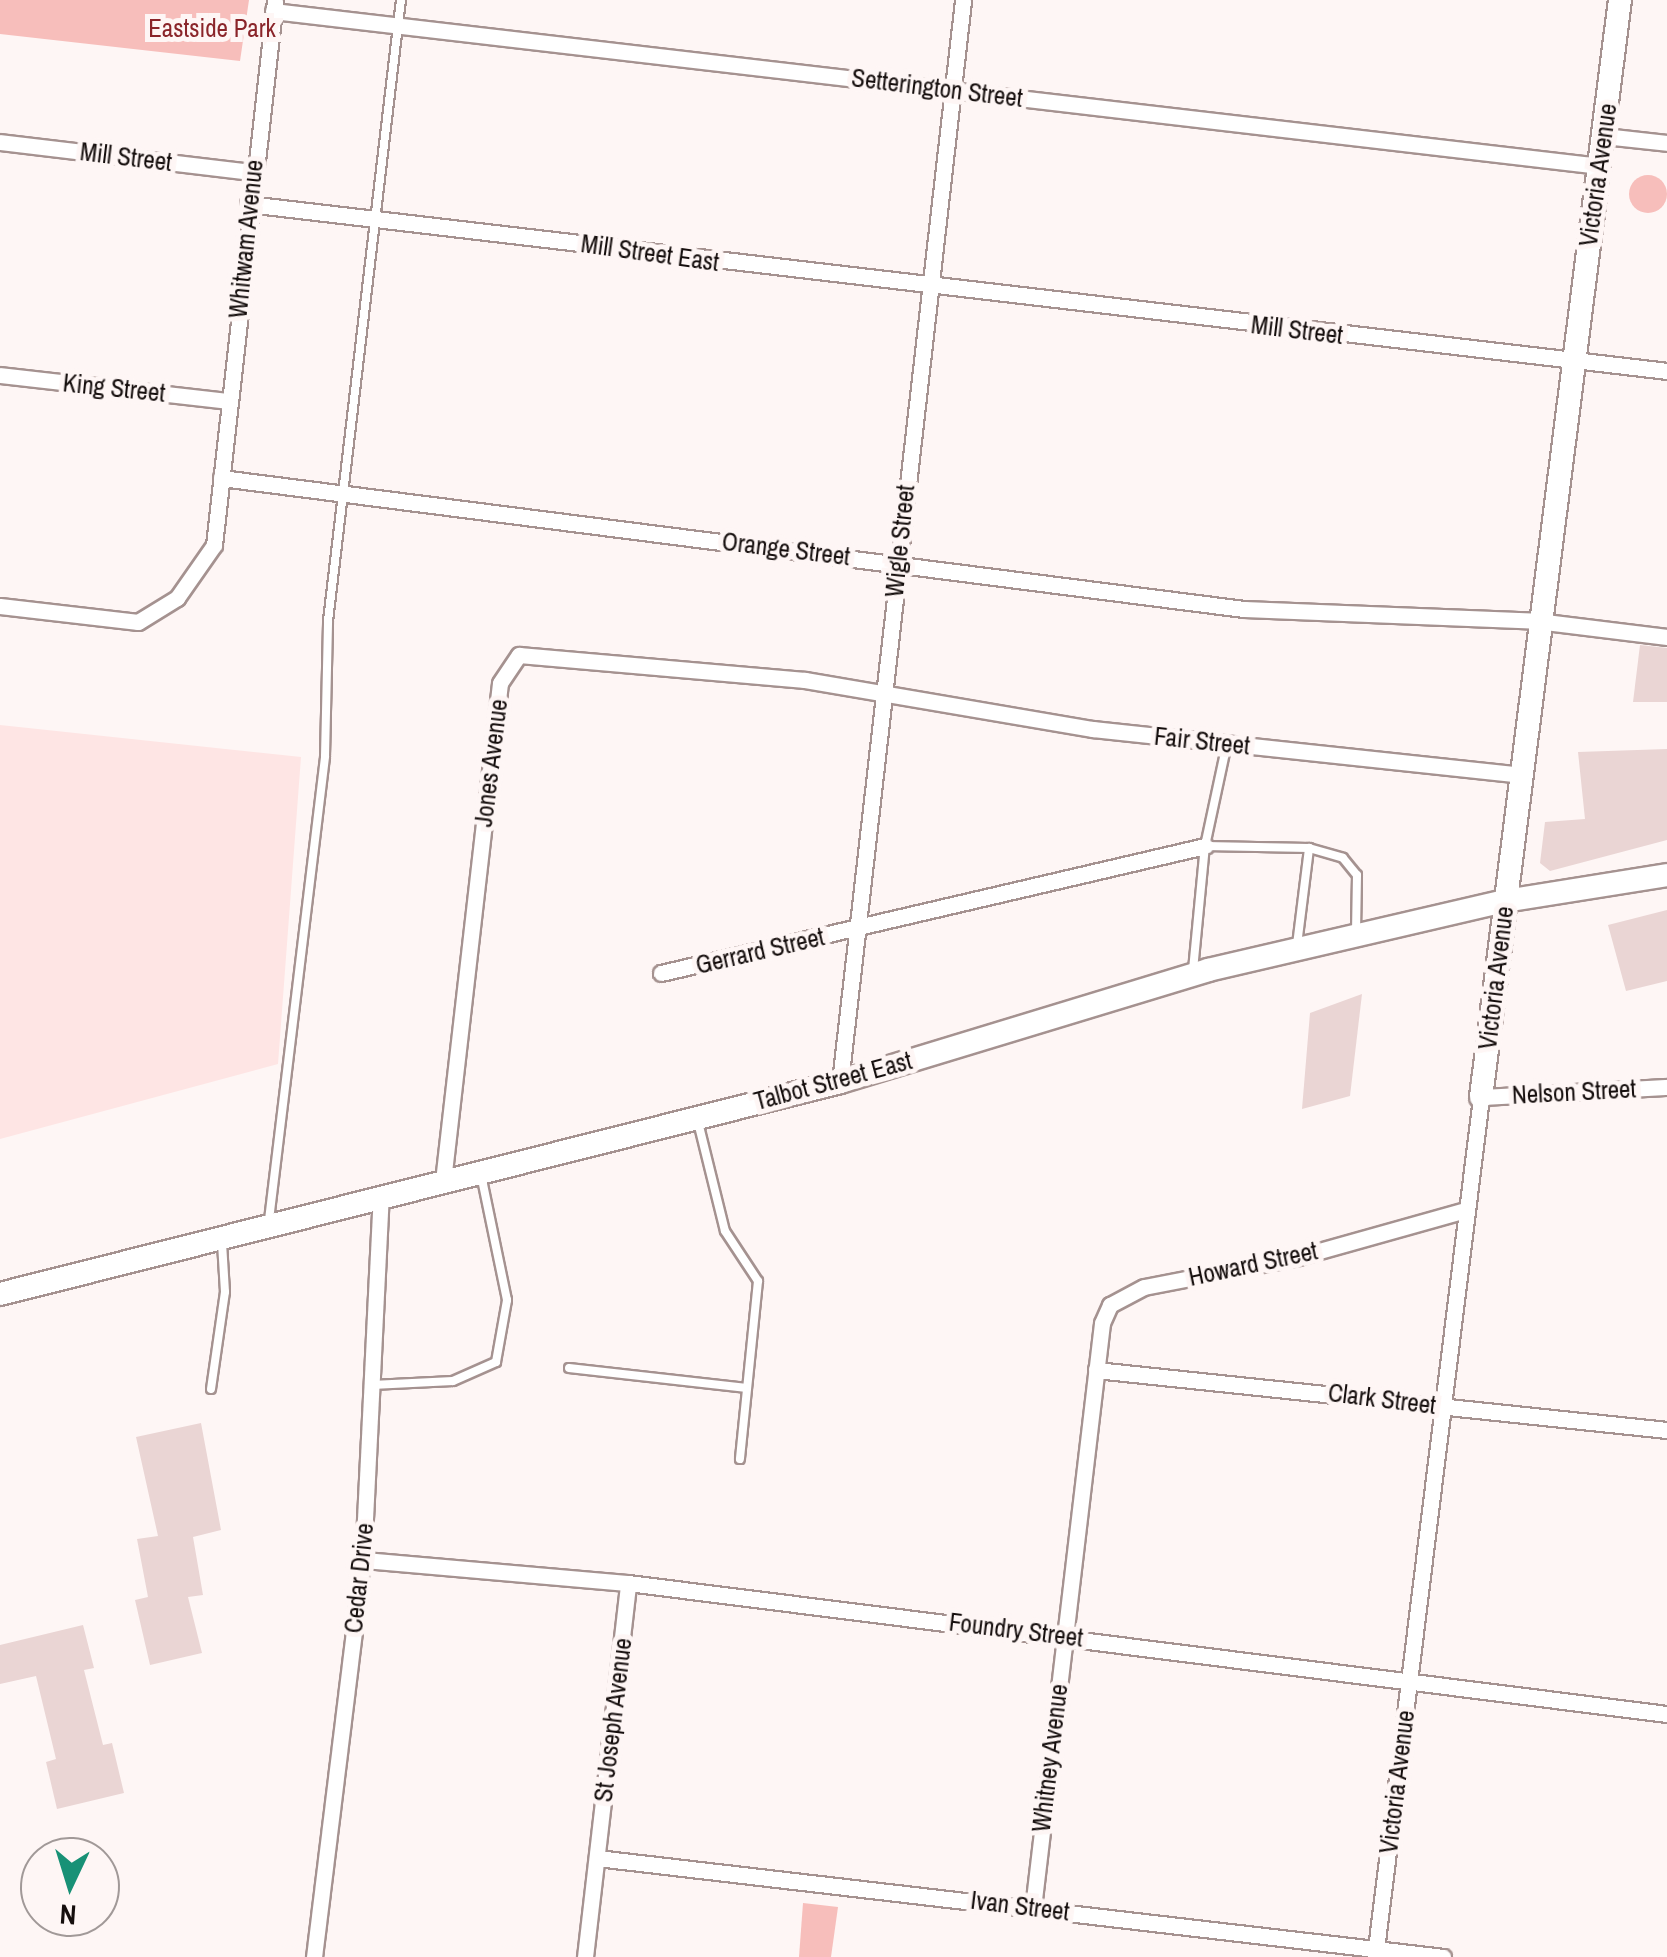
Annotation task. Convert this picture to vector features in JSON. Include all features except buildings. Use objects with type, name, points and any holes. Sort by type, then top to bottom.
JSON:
[{"type":"main road","name":"Victoria Avenue","points":[[1481,1098],[1523,775],[1537,622],[1620,0]]},
{"type":"main road","name":"Talbot Street East","points":[[0,1294],[840,1082],[1193,975],[1505,901],[1667,875]]},
{"type":"street","name":"Wigle Street","points":[[840,1082],[927,288],[963,0]]},
{"type":"street","name":"Setterington Street","points":[[274,5],[1600,166]]},
{"type":"street","name":"Whitwam Avenue","points":[[220,478],[248,204],[274,5]]},
{"type":"street","points":[[1604,136],[1667,143]]},
{"type":"street","name":"Mill Street","points":[[0,142],[252,172]]},
{"type":"street","points":[[248,204],[373,219]]},
{"type":"street","name":"Mill Street East","points":[[373,219],[927,288]]},
{"type":"street","name":"Mill Street","points":[[927,288],[1667,371]]},
{"type":"street","name":"King Street","points":[[0,376],[229,401]]},
{"type":"street","points":[[0,606],[138,622],[176,598],[214,545],[220,478]]},
{"type":"street","name":"Orange Street","points":[[220,478],[1244,609],[1537,622],[1667,637]]},
{"type":"street","name":"Jones Avenue","points":[[443,1181],[507,668],[519,656],[563,655],[805,680],[883,696]]},
{"type":"street","name":"Fair Street","points":[[883,696],[1227,743],[1523,775]]},
{"type":"street","name":"Gerrard Street","points":[[661,973],[1205,846]]},
{"type":"street","name":"Nelson Street","points":[[1481,1098],[1667,1087]]},
{"type":"street","name":"Victoria Avenue","points":[[1375,1953],[1481,1098]]},
{"type":"street","name":"Cedar Drive","points":[[314,1957],[363,1560],[381,1198]]},
{"type":"street","name":"Howard Street","points":[[1096,1370],[1102,1323],[1123,1294],[1298,1257],[1465,1210]]},
{"type":"street","name":"Clark Street","points":[[1096,1370],[1667,1430]]},
{"type":"street","name":"Whitney Avenue","points":[[1033,1908],[1096,1370]]},
{"type":"street","name":"Foundry Street","points":[[363,1560],[628,1582],[1667,1714]]},
{"type":"street","name":"St Joseph Avenue","points":[[584,1957],[628,1582]]},
{"type":"street","name":"Ivan Street","points":[[597,1858],[1033,1908],[1375,1953],[1444,1957]]},
{"type":"lane","points":[[268,1225],[326,741],[328,621],[401,0]]},
{"type":"lane","points":[[1193,975],[1205,846],[1227,743]]},
{"type":"lane","points":[[1205,846],[1309,848],[1342,858],[1357,876],[1355,936]]},
{"type":"lane","points":[[1297,950],[1309,848]]},
{"type":"lane","points":[[697,1118],[725,1231],[758,1281],[740,1459]]},
{"type":"lane","points":[[372,1384],[452,1382],[496,1362],[506,1300],[480,1171]]},
{"type":"lane","points":[[211,1389],[225,1292],[221,1238]]},
{"type":"lane","points":[[570,1368],[747,1388]]},
{"type":"shaded area","points":[[0,725],[301,757],[278,1064],[0,1139]]},
{"type":"green space","name":"Eastside Park","points":[[0,0],[249,0],[240,61],[0,34]]},
{"type":"green space","points":[[1648,175],[1662,180],[1667,194],[1662,208],[1648,213],[1634,208],[1629,194],[1634,180]]},
{"type":"green space","points":[[803,1903],[838,1907],[831,1957],[799,1957]]}]
